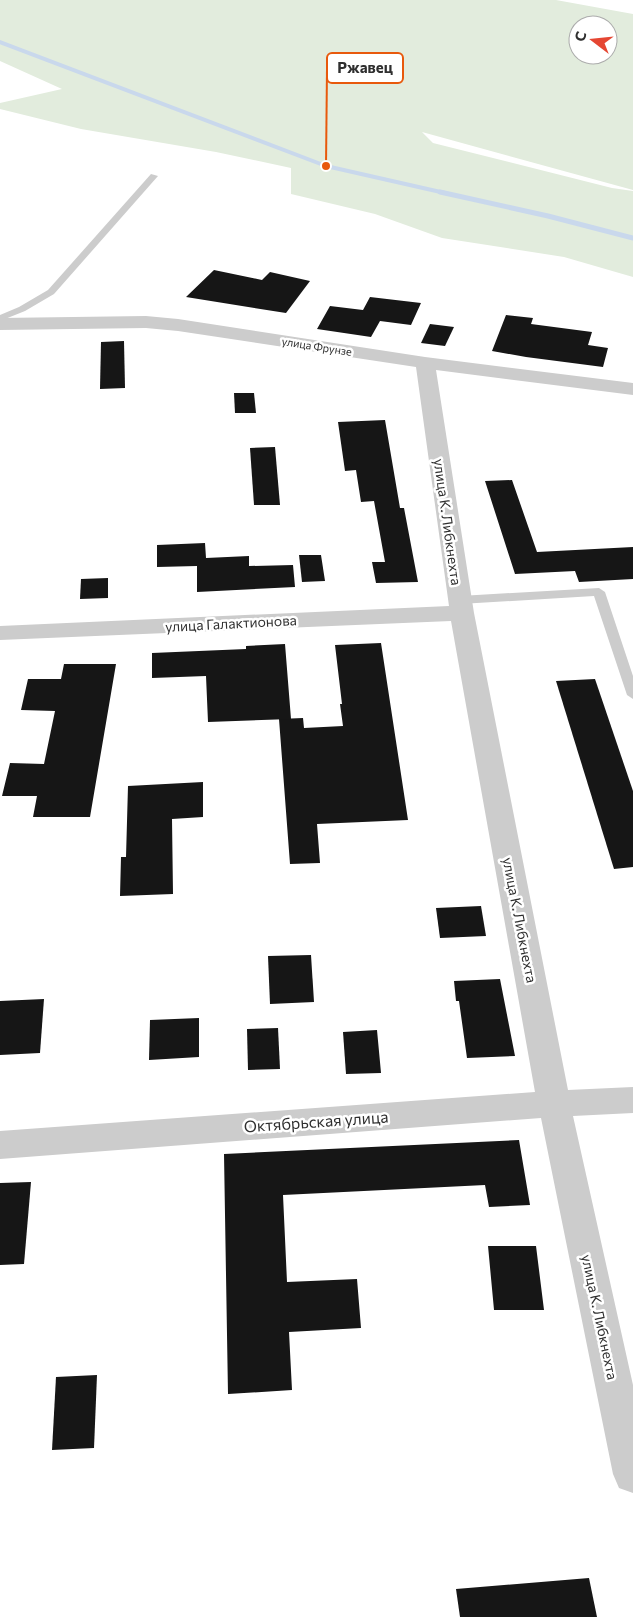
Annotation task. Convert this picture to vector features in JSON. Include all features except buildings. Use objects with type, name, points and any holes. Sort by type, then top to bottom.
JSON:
[{"type":"street","name":"улица Фрунзе","points":[[0,324],[146,322],[178,325],[425,363],[633,389]]},
{"type":"street","name":"улица К. Либкнехта","points":[[425,363],[461,606],[554,1104],[633,1474]]},
{"type":"street","name":"улица Галактионова","points":[[0,634],[461,606]]},
{"type":"street","name":"Октябрьская улица","points":[[0,1145],[554,1104],[633,1100]]},
{"type":"lane","points":[[0,318],[22,309],[51,292],[154,176]]},
{"type":"lane","points":[[461,606],[599,592],[633,695]]},
{"type":"green space","points":[[0,0],[556,0],[633,14],[633,190],[422,132],[433,143],[612,188],[633,191],[633,277],[564,257],[442,238],[375,214],[291,194],[291,168],[216,152],[81,129],[0,109],[0,103],[62,89],[0,61]]},
{"type":"waterway","points":[[0,42],[326,166],[445,193]]},
{"type":"waterway","points":[[440,192],[548,216],[633,238]]},
{"type":"place","name":"Ржавец","points":[[326,166]]}]
